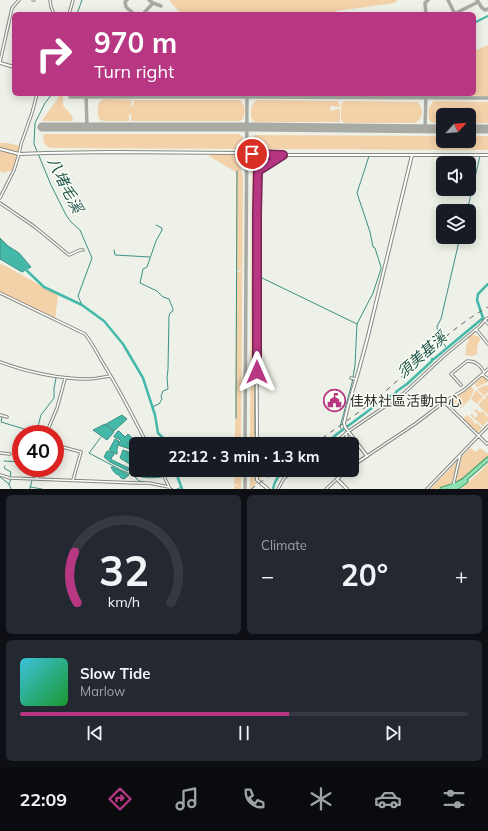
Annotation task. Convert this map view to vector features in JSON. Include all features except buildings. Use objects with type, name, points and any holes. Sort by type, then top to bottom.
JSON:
[{"type":"main road","points":[[450,489],[465,483],[488,460]]},
{"type":"main road","points":[[442,489],[456,487]]},
{"type":"street","points":[[12,66],[0,63],[12,10],[19,0]]},
{"type":"street","points":[[50,0],[53,12]]},
{"type":"street","points":[[70,12],[73,0]]},
{"type":"street","points":[[0,198],[14,170],[36,96]]},
{"type":"street","points":[[0,150],[19,154],[119,152],[241,153]]},
{"type":"street","points":[[252,154],[488,155]]},
{"type":"street","points":[[257,437],[256,252],[258,171],[283,155]]},
{"type":"street","points":[[367,456],[347,432],[344,424],[367,340],[412,155]]},
{"type":"street","points":[[0,203],[35,227],[69,255],[83,250]]},
{"type":"street","points":[[0,293],[85,334],[92,343],[144,437]]},
{"type":"street","points":[[341,437],[403,394],[488,318]]},
{"type":"street","points":[[485,320],[488,324]]},
{"type":"street","points":[[476,329],[488,344]]},
{"type":"street","points":[[461,385],[451,374],[467,361],[479,364],[483,373],[488,379]]},
{"type":"street","points":[[0,362],[19,368],[65,378],[89,379],[110,376]]},
{"type":"street","points":[[359,461],[415,424],[444,402],[467,388],[488,369]]},
{"type":"street","points":[[50,425],[57,408],[65,378]]},
{"type":"street","points":[[351,378],[356,379]]},
{"type":"street","points":[[444,402],[488,443]]},
{"type":"street","points":[[0,415],[7,417]]},
{"type":"street","points":[[427,489],[488,426]]},
{"type":"street","points":[[346,437],[347,432]]},
{"type":"street","points":[[64,447],[81,452],[73,480]]},
{"type":"street","points":[[0,453],[10,454]]},
{"type":"street","points":[[456,487],[461,454]]},
{"type":"street","points":[[0,475],[10,478],[149,483],[170,488]]},
{"type":"street","points":[[164,477],[170,488]]},
{"type":"street","points":[[257,477],[257,480],[268,489]]},
{"type":"street","points":[[278,489],[286,477]]},
{"type":"street","points":[[326,489],[337,479],[347,489]]},
{"type":"shaded area","points":[[169,0],[397,0],[395,3],[335,12],[179,12]]},
{"type":"shaded area","points":[[488,45],[488,96],[476,96],[476,50]]},
{"type":"shaded area","points":[[60,96],[63,96],[63,105],[71,114],[73,121],[43,121]]},
{"type":"shaded area","points":[[104,99],[132,100],[131,106],[134,105],[133,100],[239,100],[243,104],[245,112],[242,120],[239,121],[131,121],[131,114],[129,114],[129,121],[104,121],[100,120],[98,117],[98,107],[100,101]]},
{"type":"shaded area","points":[[257,100],[337,101],[339,102],[340,107],[331,106],[330,110],[334,111],[335,109],[340,109],[340,120],[339,122],[255,122],[251,118],[251,111],[253,104]]},
{"type":"shaded area","points":[[344,101],[417,102],[421,107],[422,113],[420,119],[415,123],[345,123],[341,120],[341,104]]},
{"type":"shaded area","points":[[434,101],[488,102],[488,123],[476,123],[476,108],[436,108],[436,122],[431,122],[429,118],[429,107]]},
{"type":"shaded area","points":[[44,134],[239,134],[243,137],[244,149],[51,148],[44,143]]},
{"type":"shaded area","points":[[254,136],[436,136],[436,148],[476,148],[476,136],[488,136],[488,150],[251,149],[251,142]]},
{"type":"shaded area","points":[[0,143],[21,146],[13,170],[4,173],[0,171]]},
{"type":"shaded area","points":[[211,154],[241,154],[241,171],[243,177],[241,437],[235,437],[236,271],[241,273],[241,271],[236,270],[236,172],[209,156]]},
{"type":"shaded area","points":[[252,154],[277,155],[277,157],[257,173],[256,275],[252,274],[252,276],[256,277],[255,437],[250,437]]},
{"type":"shaded area","points":[[0,263],[58,295],[55,320],[0,292]]},
{"type":"shaded area","points":[[475,331],[476,332],[473,335],[478,336],[481,339],[478,344],[477,354],[472,356],[465,355],[469,341],[467,337]]},
{"type":"shaded area","points":[[484,375],[488,382],[477,387],[474,384]]},
{"type":"shaded area","points":[[486,385],[488,386],[488,392],[484,396],[477,389]]},
{"type":"shaded area","points":[[471,386],[474,389],[470,399],[461,408],[450,400],[464,392]]},
{"type":"shaded area","points":[[476,390],[483,397],[477,404],[471,399]]},
{"type":"shaded area","points":[[488,394],[488,415],[478,405]]},
{"type":"shaded area","points":[[476,409],[480,413],[482,411],[488,417],[488,421],[483,426],[470,415],[473,413],[472,414],[476,418],[478,415],[474,410]]},
{"type":"shaded area","points":[[467,415],[473,420],[474,425],[477,423],[482,428],[478,433],[463,419]]},
{"type":"shaded area","points":[[470,448],[476,452],[480,448],[488,454],[488,457],[468,476],[455,483],[462,456]]},
{"type":"shaded area","points":[[457,461],[458,462],[451,485],[430,489]]},
{"type":"shaded area","points":[[488,464],[488,489],[461,489],[463,487]]},
{"type":"shaded area","points":[[235,477],[241,477],[241,489],[234,489],[234,486],[238,485],[234,485]]},
{"type":"shaded area","points":[[250,477],[256,477],[253,482],[259,482],[249,489]]},
{"type":"water","points":[[0,238],[8,246],[19,253],[31,267],[22,272],[0,259]]},
{"type":"water","points":[[122,415],[127,419],[114,431],[106,424]]},
{"type":"water","points":[[105,424],[114,432],[107,440],[93,430]]},
{"type":"water","points":[[118,431],[125,437],[128,434],[131,437],[129,437],[129,449],[118,445],[121,440],[114,436]]},
{"type":"water","points":[[115,439],[119,441],[117,454],[109,450]]},
{"type":"water","points":[[123,450],[129,452],[129,463],[120,458]]},
{"type":"water","points":[[107,451],[113,453],[114,455],[111,458],[112,460],[129,468],[128,471],[110,462],[104,457]]},
{"type":"water","points":[[111,467],[129,475],[124,479],[114,472]]},
{"type":"waterway","name":"八堵毛溪","points":[[78,12],[82,0]]},
{"type":"waterway","points":[[476,22],[488,16]]},
{"type":"waterway","name":"八堵毛溪","points":[[50,96],[45,103],[35,123],[34,144],[51,185],[66,215],[80,230],[92,258],[78,296],[82,305]]},
{"type":"waterway","points":[[342,430],[340,427],[352,383],[355,365],[357,324],[373,293],[381,269],[357,193],[369,156]]},
{"type":"waterway","points":[[469,204],[480,156]]},
{"type":"waterway","points":[[255,434],[255,172],[262,162],[273,157]]},
{"type":"waterway","points":[[236,418],[237,171]]},
{"type":"waterway","points":[[153,410],[154,406],[159,404],[162,399],[161,396],[163,391],[168,389],[169,316],[173,311],[169,299],[163,297],[157,291],[140,283],[143,269],[147,267],[156,241],[162,230],[162,228],[156,225]]},
{"type":"waterway","points":[[447,348],[438,337],[437,326],[441,319],[458,244]]},
{"type":"waterway","points":[[114,250],[115,255],[150,257]]},
{"type":"waterway","points":[[24,268],[44,287],[82,305],[104,321],[123,344],[143,378],[155,415],[158,433],[162,437]]},
{"type":"waterway","points":[[260,277],[357,324]]},
{"type":"waterway","name":"須美基溪","points":[[333,437],[384,399],[395,394],[432,361],[432,359],[434,359],[483,318],[477,300],[478,294],[488,284]]},
{"type":"waterway","points":[[38,425],[41,415],[54,398],[56,378]]},
{"type":"waterway","points":[[1,416],[1,422],[12,425]]},
{"type":"waterway","points":[[101,437],[89,453],[133,475],[139,481],[146,482]]},
{"type":"waterway","points":[[4,461],[12,461]]},
{"type":"waterway","points":[[5,466],[4,468],[11,472],[10,477]]},
{"type":"waterway","points":[[0,477],[9,484],[11,489]]},
{"type":"waterway","points":[[178,477],[182,489]]},
{"type":"waterway","name":"須美基溪","points":[[273,489],[278,477]]},
{"type":"waterway","points":[[9,484],[11,479]]},
{"type":"waterway","points":[[30,489],[32,480]]},
{"type":"waterway","points":[[159,484],[167,486]]},
{"type":"waterway","points":[[30,487],[42,489]]},
{"type":"waterway","points":[[177,489],[182,487]]},
{"type":"taxiway","points":[[127,0],[125,2],[126,7],[132,12]]},
{"type":"taxiway","points":[[149,0],[161,6]]},
{"type":"taxiway","points":[[426,12],[425,3],[428,0]]},
{"type":"taxiway","points":[[448,0],[454,12]]},
{"type":"taxiway","points":[[477,0],[482,8],[485,10],[488,9]]},
{"type":"taxiway","points":[[458,12],[478,2]]},
{"type":"taxiway","points":[[145,12],[153,3]]},
{"type":"taxiway","points":[[86,96],[87,127]]},
{"type":"taxiway","points":[[245,437],[247,96]]},
{"type":"taxiway","points":[[425,129],[426,96]]},
{"type":"taxiway","points":[[70,97],[488,98]]},
{"type":"taxiway","points":[[245,477],[245,489]]},
{"type":"runway","points":[[42,127],[436,129]]},
{"type":"runway","points":[[476,129],[488,129]]},
{"type":"tunnel","points":[[241,153],[252,154]]},
{"type":"railway","points":[[324,437],[370,404],[448,335],[474,315],[488,307]]},
{"type":"railway","points":[[251,489],[268,477]]},
{"type":"place","name":"佳林社區活動中心","points":[[334,401]]},
{"type":"route","points":[[252,154],[283,155],[258,171],[256,276],[257,372]]}]
